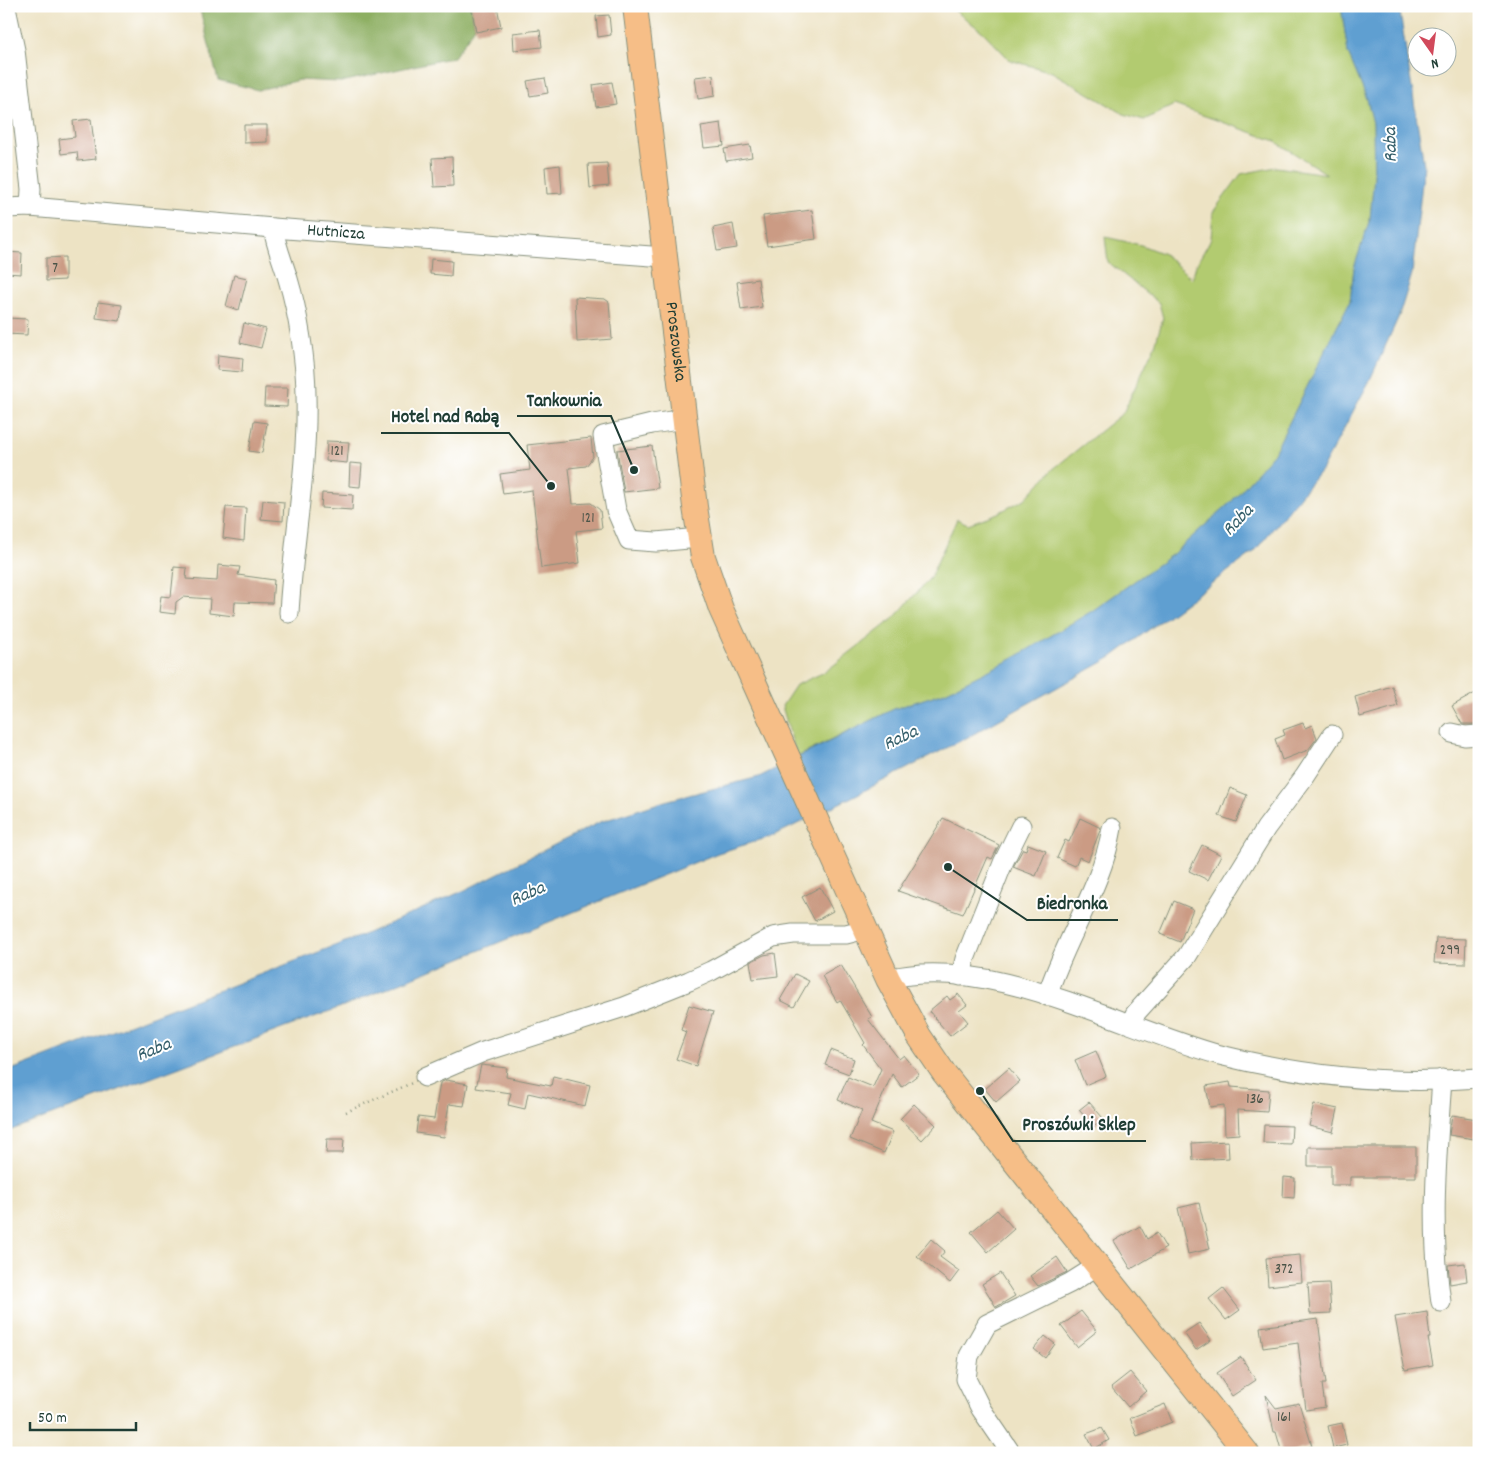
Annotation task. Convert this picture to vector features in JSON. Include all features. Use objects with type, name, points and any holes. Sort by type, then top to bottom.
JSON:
[{"type":"main road","name":"Proszowska","points":[[635,6],[699,538],[703,557],[721,609],[888,979],[919,1036],[944,1073],[1247,1453]]},
{"type":"street","points":[[6,8],[15,50],[32,189],[30,207]]},
{"type":"street","name":"Hutnicza","points":[[6,208],[30,207],[273,228],[665,257]]},
{"type":"street","points":[[273,228],[277,252],[288,279],[297,317],[306,395],[304,455],[289,613]]},
{"type":"street","points":[[684,420],[652,424],[603,436],[616,510],[629,540],[656,542],[699,538]]},
{"type":"street","points":[[1452,733],[1466,736],[1479,735]]},
{"type":"street","points":[[1131,1024],[1136,1014],[1187,956],[1266,828],[1332,735]]},
{"type":"street","points":[[961,976],[965,960],[1021,826]]},
{"type":"street","points":[[1047,996],[1056,966],[1108,854],[1112,828]]},
{"type":"street","points":[[425,1077],[484,1052],[624,1007],[688,982],[773,937],[793,934],[846,934],[866,928]]},
{"type":"street","points":[[888,979],[912,975],[961,976],[997,982],[1047,996],[1219,1054],[1278,1066],[1367,1079],[1479,1078]]},
{"type":"street","points":[[1441,1302],[1434,1261],[1434,1190],[1442,1079]]},
{"type":"street","points":[[1011,1453],[980,1409],[966,1379],[969,1356],[987,1324],[1070,1283],[1098,1266]]},
{"type":"path","points":[[346,1112],[425,1077]]},
{"type":"green space","points":[[199,6],[471,6],[475,27],[454,57],[341,82],[299,80],[258,90],[218,80]]},
{"type":"green space","points":[[949,6],[1341,6],[1348,53],[1367,99],[1373,123],[1374,177],[1370,219],[1354,268],[1350,301],[1274,453],[1232,501],[1173,554],[1092,611],[1014,658],[945,692],[894,709],[797,757],[782,706],[796,685],[825,672],[893,619],[930,578],[957,519],[968,524],[998,513],[1025,499],[1052,470],[1123,413],[1155,345],[1163,318],[1159,303],[1108,262],[1105,237],[1141,245],[1164,254],[1192,279],[1196,265],[1211,239],[1213,212],[1241,174],[1276,167],[1327,174],[1273,140],[1174,105],[1144,120],[1124,114],[1052,72],[1010,60],[983,32]]},
{"type":"water","name":"Raba","points":[[1341,6],[1399,6],[1408,63],[1408,78],[1410,78],[1424,165],[1412,274],[1399,316],[1369,382],[1322,469],[1254,552],[1112,657],[968,737],[773,836],[718,853],[341,1007],[6,1132],[6,1072],[363,935],[465,890],[600,822],[665,801],[759,777],[894,709],[945,692],[1014,658],[1092,611],[1173,554],[1232,501],[1274,453],[1350,301],[1354,268],[1370,219],[1374,177],[1373,123],[1367,99],[1348,53]]},
{"type":"building","points":[[471,6],[497,6],[501,27],[476,32]]},
{"type":"building","points":[[609,15],[611,35],[598,37],[596,16]]},
{"type":"building","points":[[540,30],[542,47],[514,50],[513,33]]},
{"type":"building","points":[[713,75],[715,96],[698,99],[695,77]]},
{"type":"building","points":[[545,78],[548,93],[530,96],[527,81]]},
{"type":"building","points":[[612,82],[616,104],[596,107],[593,85]]},
{"type":"building","points":[[91,119],[96,159],[78,161],[77,152],[61,154],[59,139],[75,137],[73,121]]},
{"type":"building","points":[[721,123],[724,146],[704,148],[701,126]]},
{"type":"building","points":[[244,125],[267,125],[267,142],[244,143]]},
{"type":"building","points":[[750,145],[752,157],[726,161],[724,149]]},
{"type":"building","points":[[452,157],[453,186],[434,187],[432,158]]},
{"type":"building","points":[[607,163],[609,186],[590,188],[588,164]]},
{"type":"building","points":[[560,165],[562,193],[547,194],[545,167]]},
{"type":"building","points":[[812,210],[816,239],[767,246],[763,216]]},
{"type":"building","points":[[733,224],[737,248],[717,251],[713,228]]},
{"type":"building","points":[[6,252],[22,253],[21,274],[6,273]]},
{"type":"building","points":[[65,257],[65,280],[46,281],[46,258]]},
{"type":"building","points":[[431,259],[452,261],[451,276],[430,274]]},
{"type":"building","points":[[234,275],[247,278],[239,310],[226,306]]},
{"type":"building","points":[[758,279],[762,307],[741,310],[737,282]]},
{"type":"building","points":[[575,297],[605,299],[609,302],[612,339],[577,342]]},
{"type":"building","points":[[98,302],[122,305],[120,321],[96,318]]},
{"type":"building","points":[[6,318],[28,319],[27,335],[6,334]]},
{"type":"building","points":[[244,323],[266,329],[261,348],[240,343]]},
{"type":"building","points":[[218,355],[243,358],[242,372],[217,370]]},
{"type":"building","points":[[265,388],[288,388],[287,407],[264,406]]},
{"type":"building","points":[[254,421],[267,423],[262,453],[249,451]]},
{"type":"building","points":[[591,438],[593,457],[586,466],[569,468],[573,504],[591,503],[600,510],[602,528],[576,531],[580,563],[541,568],[532,490],[503,494],[500,474],[530,470],[527,445]]},
{"type":"building","points":[[327,441],[349,442],[347,463],[326,461]]},
{"type":"building","points":[[652,446],[658,488],[624,492],[617,450]]},
{"type":"building","points":[[350,463],[362,464],[360,487],[349,486]]},
{"type":"building","points":[[322,493],[353,495],[352,510],[321,508]]},
{"type":"building","points":[[263,500],[284,502],[283,521],[261,519]]},
{"type":"building","points":[[226,507],[246,508],[244,541],[223,538]]},
{"type":"building","points":[[218,565],[240,567],[238,575],[274,580],[272,603],[235,602],[234,616],[209,613],[210,599],[183,597],[176,602],[175,614],[159,612],[161,596],[171,597],[174,567],[187,568],[186,579],[217,581]]},
{"type":"building","points":[[1392,686],[1398,706],[1360,717],[1355,697]]},
{"type":"building","points":[[1479,691],[1479,724],[1462,724],[1452,706]]},
{"type":"building","points":[[1303,723],[1305,728],[1312,725],[1317,738],[1308,750],[1282,760],[1275,739],[1285,735],[1283,730]]},
{"type":"building","points":[[1230,788],[1247,795],[1236,822],[1219,816]]},
{"type":"building","points":[[943,818],[999,845],[992,859],[988,857],[963,914],[898,891]]},
{"type":"building","points":[[1080,818],[1101,828],[1088,861],[1079,857],[1075,866],[1057,858],[1065,840],[1069,842]]},
{"type":"building","points":[[1028,844],[1046,851],[1036,876],[1013,867],[1023,849],[1026,850]]},
{"type":"building","points":[[1202,845],[1221,855],[1208,880],[1189,871]]},
{"type":"building","points":[[820,887],[833,911],[815,921],[802,897]]},
{"type":"building","points":[[1174,901],[1193,909],[1180,942],[1160,934]]},
{"type":"building","points":[[1436,938],[1466,939],[1465,964],[1434,963]]},
{"type":"building","points":[[775,953],[778,976],[753,979],[750,962],[764,955]]},
{"type":"building","points":[[841,965],[872,1017],[868,1019],[899,1059],[904,1055],[919,1074],[902,1087],[892,1074],[871,1123],[893,1132],[884,1153],[850,1139],[862,1110],[838,1100],[848,1077],[873,1087],[881,1069],[863,1045],[865,1043],[840,1000],[837,1002],[822,976]]},
{"type":"building","points":[[795,974],[809,981],[794,1007],[780,1000]]},
{"type":"building","points":[[958,994],[967,1005],[959,1011],[968,1022],[950,1036],[929,1011],[947,996],[950,1000]]},
{"type":"building","points":[[689,1005],[713,1012],[696,1066],[676,1059],[686,1032],[681,1030]]},
{"type":"building","points":[[831,1050],[854,1059],[849,1074],[825,1065]]},
{"type":"building","points":[[1096,1051],[1106,1076],[1085,1085],[1075,1060]]},
{"type":"building","points":[[481,1065],[507,1068],[506,1077],[551,1086],[553,1076],[590,1085],[585,1106],[528,1093],[525,1109],[508,1105],[511,1093],[476,1088]]},
{"type":"building","points":[[1009,1068],[1020,1081],[996,1102],[985,1089]]},
{"type":"building","points":[[446,1080],[468,1084],[464,1106],[449,1104],[444,1137],[416,1133],[418,1117],[434,1119],[440,1083]]},
{"type":"building","points":[[1230,1082],[1231,1087],[1269,1090],[1267,1112],[1238,1110],[1239,1134],[1225,1135],[1224,1105],[1210,1107],[1206,1086]]},
{"type":"building","points":[[1089,1102],[1103,1118],[1094,1127],[1079,1110]]},
{"type":"building","points":[[914,1104],[936,1125],[922,1140],[900,1119]]},
{"type":"building","points":[[1314,1104],[1338,1109],[1333,1132],[1309,1126]]},
{"type":"building","points":[[1452,1115],[1477,1119],[1474,1139],[1449,1135]]},
{"type":"building","points":[[1264,1125],[1292,1126],[1291,1144],[1263,1143]]},
{"type":"building","points":[[327,1139],[344,1139],[343,1153],[326,1153]]},
{"type":"building","points":[[1228,1141],[1229,1158],[1193,1160],[1192,1143]]},
{"type":"building","points":[[1308,1147],[1416,1147],[1416,1177],[1350,1177],[1350,1185],[1331,1185],[1331,1166],[1308,1166]]},
{"type":"building","points":[[1284,1177],[1295,1178],[1294,1198],[1283,1197]]},
{"type":"building","points":[[1199,1203],[1210,1249],[1188,1254],[1178,1208]]},
{"type":"building","points":[[997,1210],[1014,1229],[988,1252],[971,1232]]},
{"type":"building","points":[[1140,1226],[1147,1239],[1157,1233],[1166,1248],[1131,1269],[1114,1241]]},
{"type":"building","points":[[931,1239],[945,1251],[940,1257],[959,1271],[950,1283],[917,1256]]},
{"type":"building","points":[[1300,1255],[1302,1282],[1268,1286],[1266,1258]]},
{"type":"building","points":[[1057,1257],[1067,1272],[1038,1286],[1030,1276]]},
{"type":"building","points":[[1465,1263],[1467,1281],[1450,1284],[1448,1265]]},
{"type":"building","points":[[1000,1273],[1015,1296],[996,1307],[982,1284]]},
{"type":"building","points":[[1329,1283],[1331,1313],[1310,1314],[1308,1284]]},
{"type":"building","points":[[1223,1288],[1240,1310],[1226,1320],[1209,1299]]},
{"type":"building","points":[[1081,1311],[1097,1331],[1077,1347],[1061,1326]]},
{"type":"building","points":[[1427,1312],[1430,1338],[1428,1338],[1433,1365],[1405,1370],[1395,1317]]},
{"type":"building","points":[[1318,1319],[1326,1384],[1322,1384],[1325,1407],[1306,1410],[1298,1343],[1263,1348],[1260,1327]]},
{"type":"building","points":[[1199,1323],[1211,1340],[1196,1350],[1184,1333]]},
{"type":"building","points":[[1045,1336],[1055,1344],[1045,1358],[1034,1349]]},
{"type":"building","points":[[1241,1357],[1256,1380],[1232,1396],[1217,1373]]},
{"type":"building","points":[[1130,1372],[1146,1391],[1128,1407],[1111,1387]]},
{"type":"building","points":[[1266,1395],[1276,1408],[1299,1403],[1312,1446],[1290,1453],[1282,1453],[1276,1432],[1274,1432]]},
{"type":"building","points":[[1165,1404],[1172,1422],[1137,1436],[1130,1418]]},
{"type":"building","points":[[1342,1423],[1347,1445],[1333,1448],[1328,1426]]},
{"type":"building","points":[[1102,1428],[1109,1440],[1094,1449],[1086,1434]]},
{"type":"place","name":"Tankownia","points":[[634,470]]},
{"type":"place","name":"Hotel nad Rabą","points":[[551,486]]},
{"type":"place","name":"Biedronka","points":[[948,867]]},
{"type":"place","name":"Proszówki Sklep","points":[[980,1091]]}]
